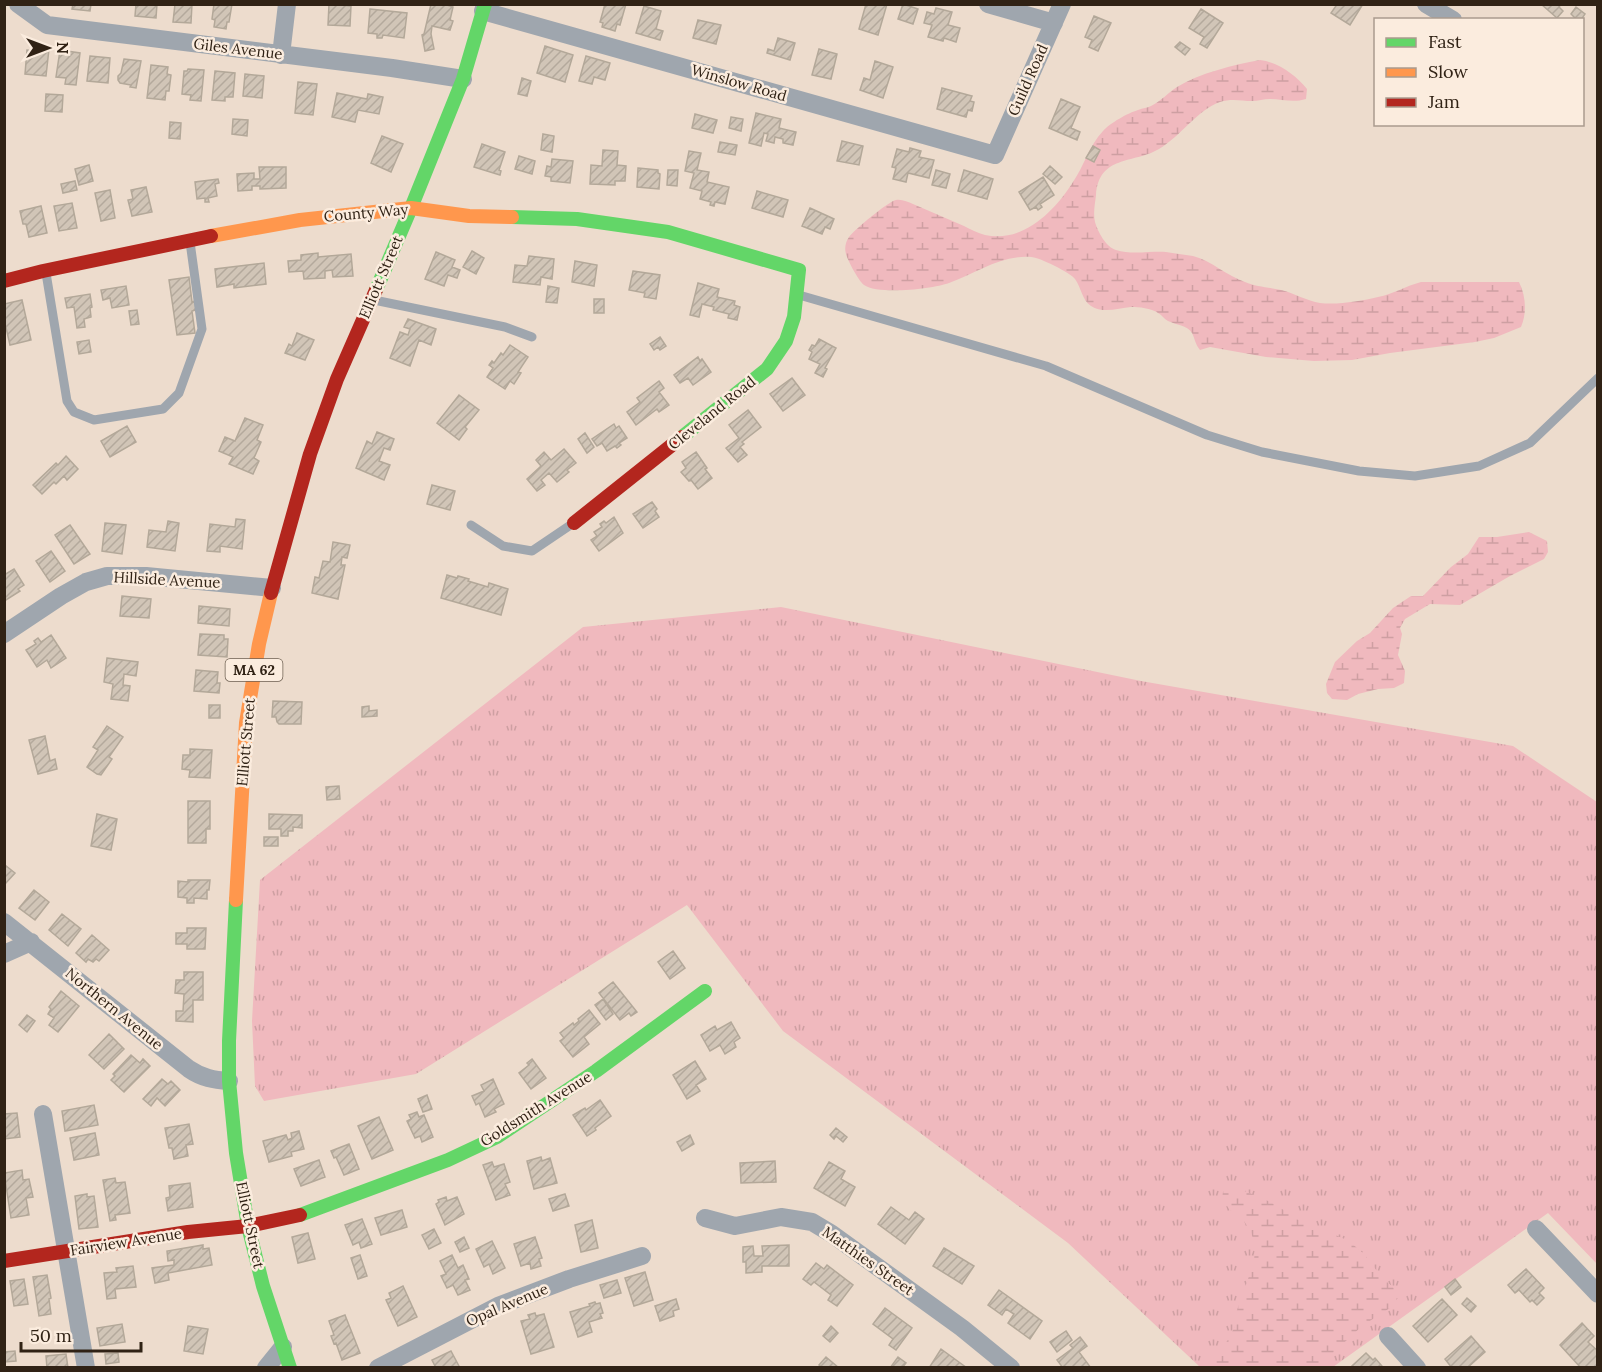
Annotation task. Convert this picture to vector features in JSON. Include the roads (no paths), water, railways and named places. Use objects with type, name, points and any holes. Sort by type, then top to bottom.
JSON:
[{"type":"street","name":"Giles Avenue","points":[[18,4],[47,25],[463,79]]},
{"type":"street","points":[[281,55],[286,4]]},
{"type":"street","points":[[988,4],[1054,23]]},
{"type":"street","name":"Guild Road","points":[[995,155],[1062,4]]},
{"type":"street","points":[[1426,4],[1450,18]]},
{"type":"street","name":"Elliott Street","points":[[290,1368],[263,1286],[248,1226],[236,1153],[229,1081],[229,1041],[246,723],[259,644],[272,588],[310,453],[337,379],[411,208],[463,79],[484,8]]},
{"type":"street","name":"Winslow Road","points":[[484,8],[995,155]]},
{"type":"street","name":"County Way","points":[[4,281],[190,240],[300,220],[411,208],[469,216],[577,219],[668,232],[799,270]]},
{"type":"street","name":"Cleveland Road","points":[[574,523],[767,369],[786,341],[794,317],[799,270]]},
{"type":"street","name":"Hillside Avenue","points":[[4,634],[61,596],[86,582],[107,576],[146,576],[272,588]]},
{"type":"street","name":"Northern Avenue","points":[[4,922],[189,1070],[212,1080],[229,1081]]},
{"type":"street","points":[[4,954],[31,942]]},
{"type":"street","name":"Goldsmith Avenue","points":[[248,1226],[297,1216],[448,1160],[497,1137],[596,1071],[705,991]]},
{"type":"street","points":[[43,1114],[86,1368]]},
{"type":"street","name":"Matthies Street","points":[[705,1218],[735,1226],[781,1217],[812,1222],[962,1328],[1011,1368]]},
{"type":"street","name":"Fairview Avenue","points":[[4,1262],[188,1232],[248,1226]]},
{"type":"street","points":[[1536,1229],[1598,1294]]},
{"type":"street","name":"Opal Avenue","points":[[378,1368],[498,1306],[569,1279],[642,1256]]},
{"type":"street","points":[[1388,1336],[1417,1368]]},
{"type":"street","points":[[266,1368],[283,1347]]},
{"type":"lane","points":[[46,270],[67,401],[74,412],[94,420],[163,409],[179,393],[202,329],[190,240]]},
{"type":"lane","points":[[797,295],[1046,366],[1207,435],[1262,452],[1359,471],[1415,476],[1479,466],[1530,443],[1598,378]]},
{"type":"lane","points":[[371,300],[505,327],[532,337]]},
{"type":"lane","points":[[471,525],[503,546],[532,550],[574,523]]}]
